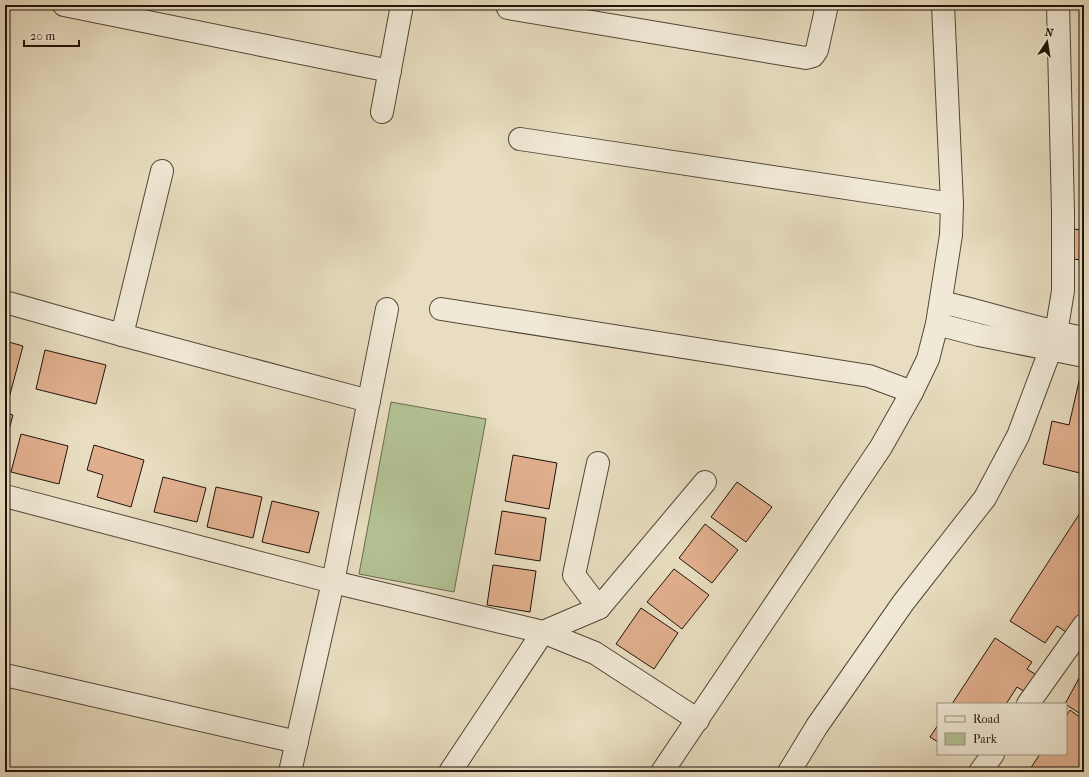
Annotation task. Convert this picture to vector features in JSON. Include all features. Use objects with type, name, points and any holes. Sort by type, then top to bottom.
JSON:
[{"type":"street","points":[[64,5],[390,71]]},
{"type":"street","points":[[382,112],[402,5]]},
{"type":"street","points":[[508,8],[806,58],[814,56],[827,5]]},
{"type":"street","points":[[662,772],[881,447],[912,392],[928,359],[937,324],[951,234],[952,204],[943,5]]},
{"type":"street","points":[[789,772],[817,726],[903,603],[985,498],[1018,436],[1054,341],[1063,291],[1063,211],[1058,5]]},
{"type":"street","points":[[520,139],[952,204]]},
{"type":"street","points":[[122,335],[162,171]]},
{"type":"street","points":[[5,302],[369,401]]},
{"type":"street","points":[[941,302],[981,311],[1054,341],[1084,356]]},
{"type":"street","points":[[290,772],[333,582],[387,309]]},
{"type":"street","points":[[441,309],[869,376],[912,392]]},
{"type":"street","points":[[937,324],[979,335],[1054,341],[1084,338]]},
{"type":"street","points":[[598,463],[574,575],[598,608]]},
{"type":"street","points":[[450,772],[543,632],[598,608],[705,482]]},
{"type":"street","points":[[5,496],[333,582],[543,632],[595,653],[698,720]]},
{"type":"street","points":[[1029,703],[1084,625]]},
{"type":"street","points":[[5,675],[297,742]]},
{"type":"street","points":[[980,772],[992,755]]},
{"type":"green space","points":[[391,402],[486,419],[454,592],[359,574]]},
{"type":"building","points":[[1073,229],[1084,230],[1084,260],[1071,259]]},
{"type":"building","points":[[5,341],[23,346],[9,398],[5,397]]},
{"type":"building","points":[[45,350],[106,365],[96,404],[36,389]]},
{"type":"building","points":[[1083,364],[1084,474],[1043,464],[1052,421],[1069,425]]},
{"type":"building","points":[[5,413],[13,415],[5,444]]},
{"type":"building","points":[[21,434],[68,446],[59,484],[11,472]]},
{"type":"building","points":[[94,445],[144,460],[131,507],[97,497],[103,475],[87,470]]},
{"type":"building","points":[[513,455],[557,463],[549,509],[505,501]]},
{"type":"building","points":[[163,477],[206,488],[197,522],[154,512]]},
{"type":"building","points":[[737,482],[772,507],[746,542],[711,517]]},
{"type":"building","points":[[216,487],[262,497],[253,538],[207,527]]},
{"type":"building","points":[[272,501],[319,512],[309,553],[262,542]]},
{"type":"building","points":[[502,511],[546,518],[540,561],[495,554]]},
{"type":"building","points":[[1080,513],[1084,515],[1084,600],[1079,607],[1084,611],[1069,634],[1057,626],[1045,643],[1010,621]]},
{"type":"building","points":[[705,524],[738,550],[712,583],[679,558]]},
{"type":"building","points":[[493,565],[536,571],[530,612],[487,605]]},
{"type":"building","points":[[674,569],[709,595],[682,629],[647,602]]},
{"type":"building","points":[[641,608],[678,633],[654,669],[616,644]]},
{"type":"building","points":[[995,638],[1032,662],[1027,669],[1038,676],[1027,693],[1017,687],[1007,703],[953,703]]},
{"type":"building","points":[[1084,669],[1084,716],[1066,703]]},
{"type":"building","points":[[1070,710],[1084,720],[1084,762],[1077,772],[1028,772],[1039,755],[1067,755],[1067,714]]},
{"type":"building","points":[[937,726],[937,741],[930,737]]}]
